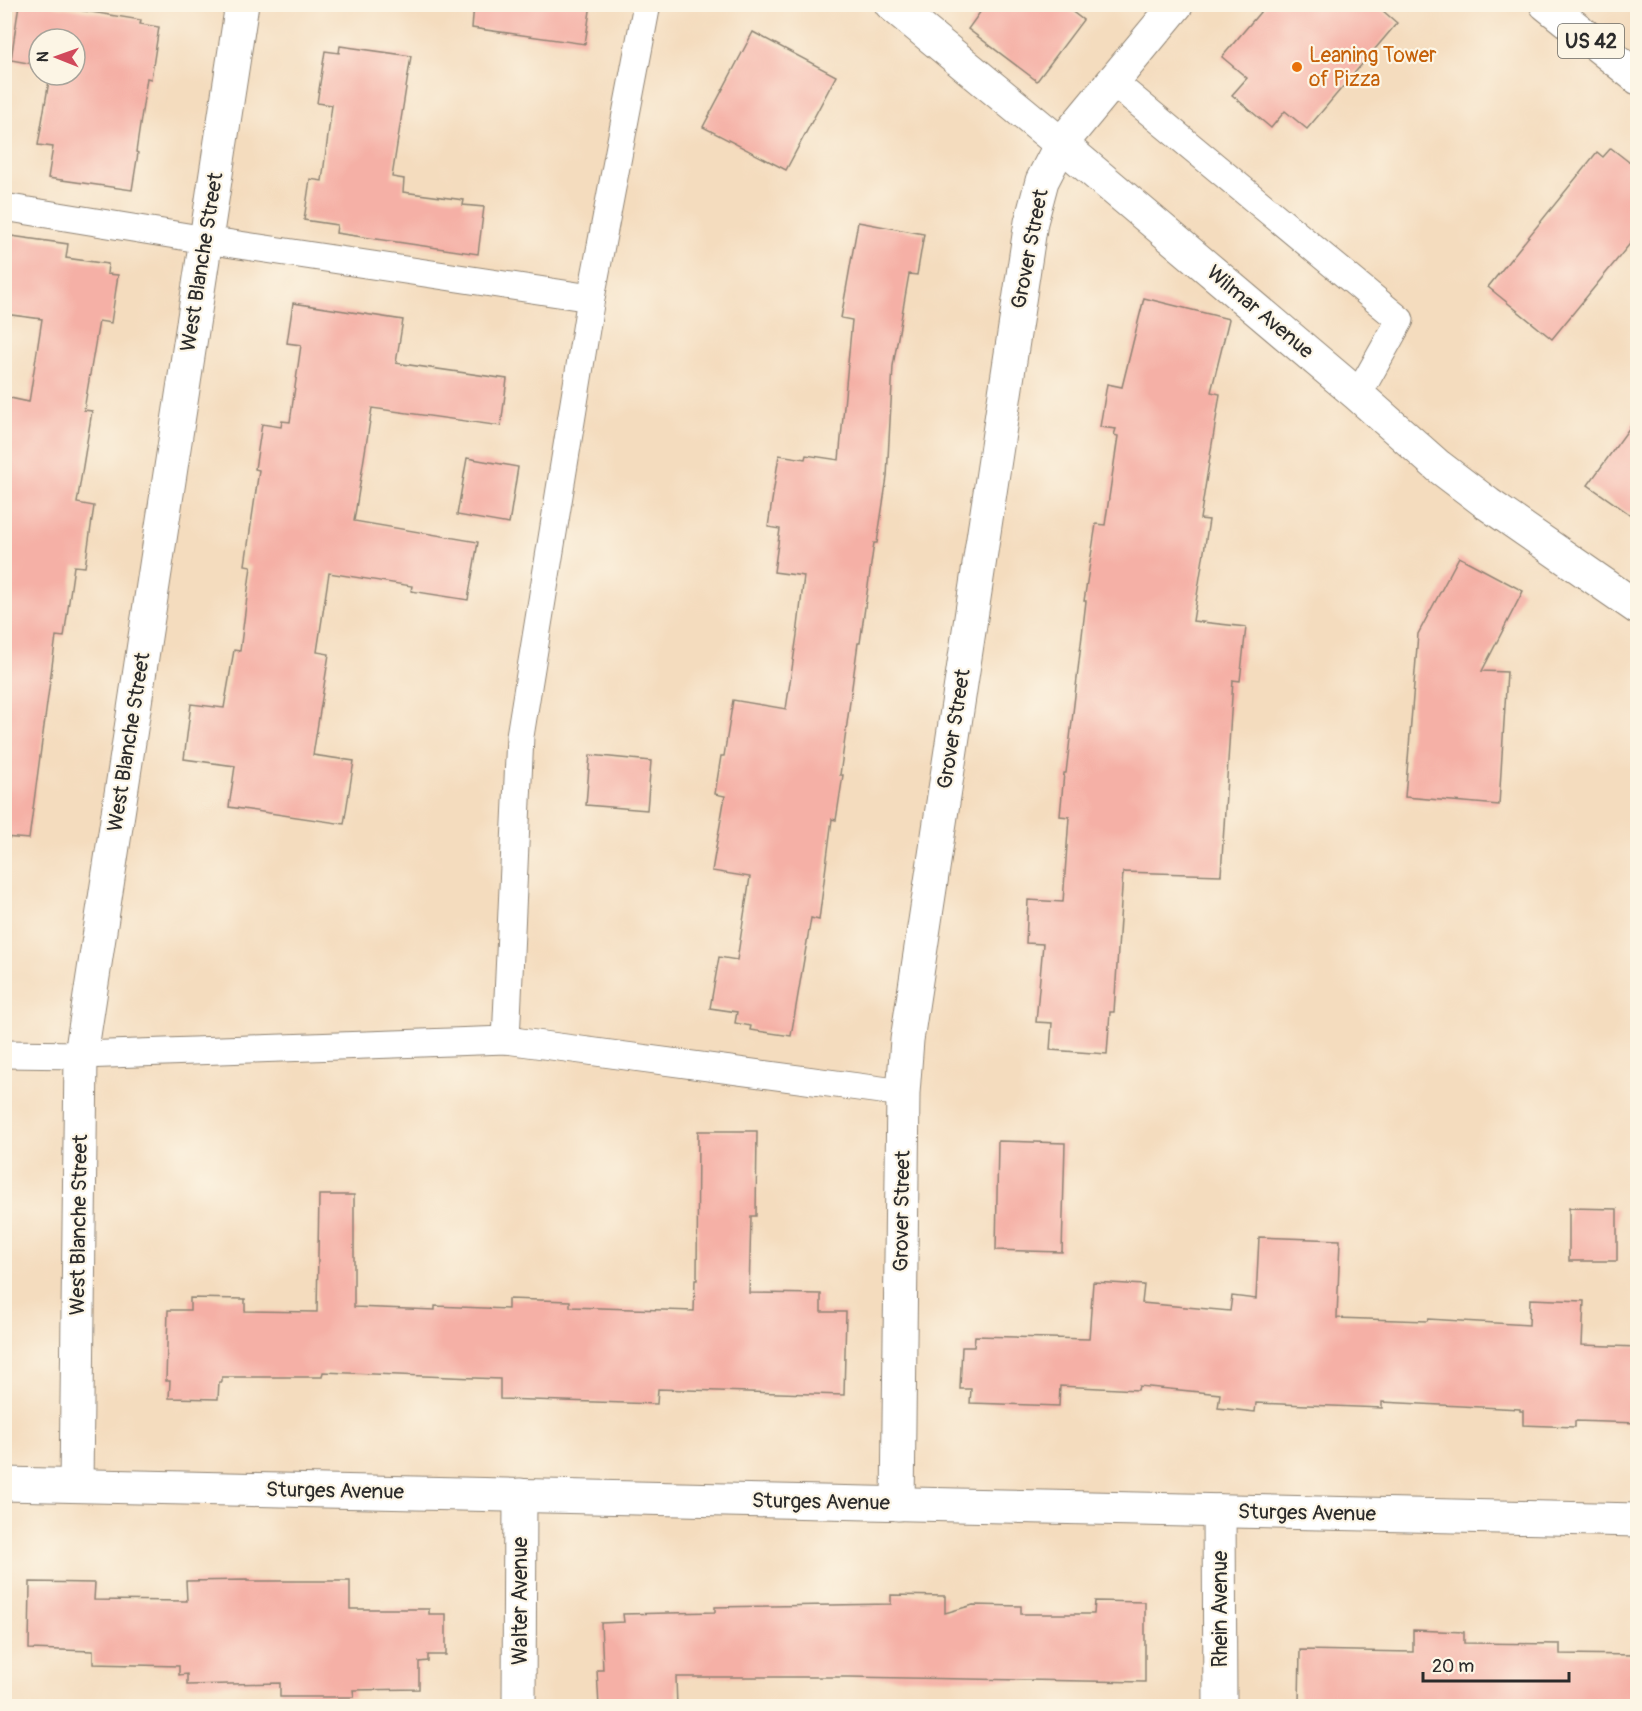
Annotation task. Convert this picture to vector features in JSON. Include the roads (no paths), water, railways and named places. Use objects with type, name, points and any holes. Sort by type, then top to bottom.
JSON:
[{"type":"street","name":"West Blanche Street","points":[[76,1485],[81,1055],[242,4]]},
{"type":"street","name":"Wilmar Avenue","points":[[891,4],[1359,395],[1438,466],[1488,504],[1638,608]]},
{"type":"street","name":"Grover Street","points":[[898,1504],[903,1094],[907,1040],[1031,222],[1042,181],[1060,144],[1177,4]]},
{"type":"street","name":"US 42","points":[[1559,10],[1638,78]]},
{"type":"street","name":"Sturges Avenue","points":[[4,1484],[1638,1520]]},
{"type":"street","name":"Walter Avenue","points":[[519,1707],[520,1495]]},
{"type":"street","name":"Rhein Avenue","points":[[1219,1511],[1220,1707]]},
{"type":"lane","points":[[506,1040],[520,736],[591,298],[647,4]]},
{"type":"lane","points":[[1112,81],[1400,320],[1359,395]]},
{"type":"lane","points":[[4,207],[591,298]]},
{"type":"lane","points":[[4,1054],[81,1055],[506,1040],[903,1094]]},
{"type":"place","name":"Leaning Tower of Pizza","points":[[1297,67]]}]
